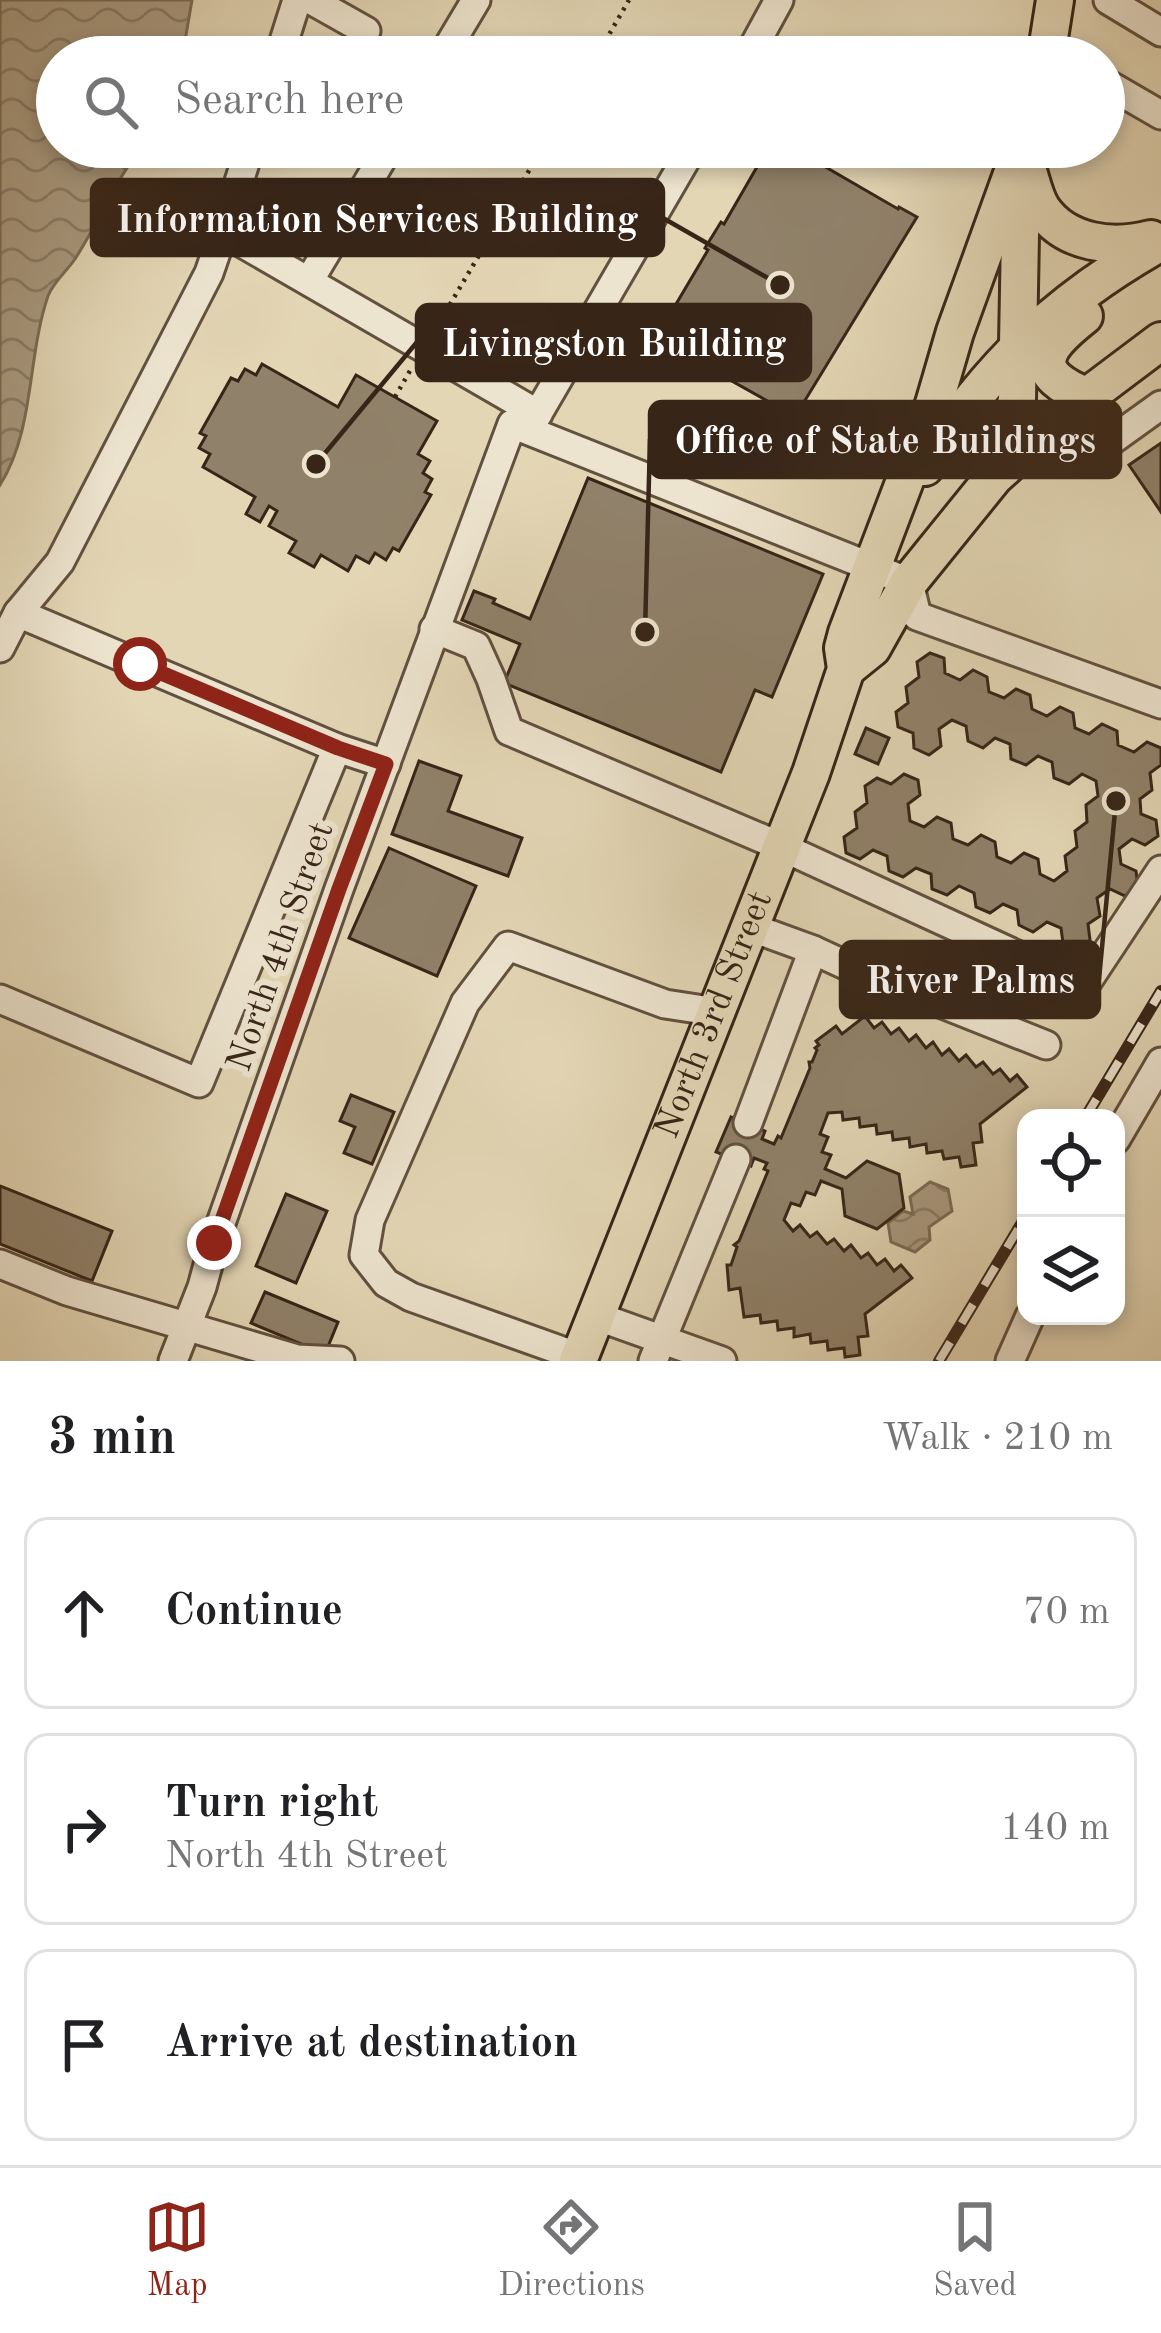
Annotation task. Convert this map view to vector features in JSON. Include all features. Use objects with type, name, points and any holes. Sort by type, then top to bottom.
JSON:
[{"type":"main road","points":[[1052,36],[1055,0]]},
{"type":"main road","points":[[877,558],[1014,168]]},
{"type":"main road","points":[[963,514],[997,459],[1017,400],[1021,168]]},
{"type":"main road","points":[[1027,168],[1036,198],[1054,223],[1086,240],[1108,245],[1161,239]]},
{"type":"main road","points":[[877,558],[901,506],[932,457],[1018,345],[1092,284],[1161,239]]},
{"type":"main road","points":[[1088,397],[1062,386],[1051,375],[1046,362],[1052,345],[1110,295],[1161,262]]},
{"type":"main road","points":[[963,514],[994,477],[1049,427],[1161,341]]},
{"type":"main road","name":"North 3rd Street","points":[[846,669],[872,648],[909,582],[963,514]]},
{"type":"main road","name":"North 3rd Street","points":[[578,1359],[782,847],[846,669],[847,633],[877,558]]},
{"type":"street","points":[[286,36],[297,0]]},
{"type":"street","points":[[313,0],[366,31]]},
{"type":"street","points":[[455,36],[476,0]]},
{"type":"street","points":[[759,36],[779,0]]},
{"type":"street","points":[[1108,0],[1161,32]]},
{"type":"street","points":[[1125,94],[1161,115]]},
{"type":"street","points":[[0,648],[18,613],[60,562],[209,273],[243,168]]},
{"type":"street","points":[[309,281],[376,168]]},
{"type":"street","name":"North 4th Street","points":[[173,1361],[434,629],[526,423],[680,168]]},
{"type":"street","points":[[223,232],[309,281],[526,423],[877,558],[909,582],[917,616],[1161,704]]},
{"type":"street","points":[[1049,427],[1072,448],[1090,452],[1161,405]]},
{"type":"street","points":[[18,613],[386,764]]},
{"type":"street","points":[[434,629],[476,646],[509,731],[782,847],[1080,984],[1087,982],[1161,871]]},
{"type":"street","points":[[0,999],[199,1083],[338,748]]},
{"type":"street","points":[[751,927],[1046,1045]]},
{"type":"street","points":[[578,1359],[546,1343],[410,1297],[386,1282],[364,1256],[370,1220],[466,1004],[508,946],[664,1004],[717,1012]]},
{"type":"street","points":[[748,1124],[813,950]]},
{"type":"street","points":[[1125,1124],[1161,1062]]},
{"type":"street","points":[[658,1350],[736,1159]]},
{"type":"street","points":[[0,1264],[67,1291],[298,1359],[340,1361]]},
{"type":"street","points":[[596,1316],[658,1350],[722,1361]]},
{"type":"street","points":[[1010,1361],[1026,1325]]},
{"type":"path","points":[[608,36],[629,0]]},
{"type":"path","points":[[433,333],[530,168]]},
{"type":"path","points":[[395,397],[417,359]]},
{"type":"water","points":[[0,0],[192,0],[186,36],[36,36],[36,168],[127,168],[48,296],[25,417],[0,485]]},
{"type":"water","points":[[930,1182],[948,1189],[952,1211],[929,1227],[930,1240],[915,1252],[891,1242],[888,1223],[903,1211],[913,1214],[910,1197]]},
{"type":"building","points":[[756,168],[827,168],[917,217],[796,421],[653,337],[721,222],[724,224]]},
{"type":"building","points":[[262,364],[338,407],[356,375],[437,421],[418,454],[430,461],[423,473],[432,479],[425,492],[431,495],[399,551],[393,548],[386,560],[375,553],[369,563],[356,556],[348,571],[321,555],[314,567],[289,553],[296,541],[269,526],[277,511],[269,506],[260,522],[246,514],[255,497],[203,467],[210,454],[199,448],[206,436],[200,433],[231,378],[238,381],[245,369],[256,375]]},
{"type":"building","points":[[1161,443],[1161,512],[1129,465]]},
{"type":"building","points":[[588,478],[823,574],[772,697],[755,690],[721,772],[504,683],[520,644],[462,620],[474,591],[530,619]]},
{"type":"building","points":[[930,653],[944,658],[945,673],[960,680],[973,670],[987,677],[989,692],[1004,698],[1016,689],[1030,695],[1032,709],[1047,716],[1060,707],[1073,713],[1075,728],[1089,734],[1102,724],[1117,731],[1118,745],[1134,752],[1147,742],[1161,748],[1161,765],[1150,773],[1152,790],[1140,799],[1141,814],[1156,820],[1158,836],[1145,845],[1132,839],[1119,849],[1121,864],[1136,871],[1138,886],[1125,896],[1110,889],[1097,898],[1100,916],[1088,924],[1090,940],[1077,950],[1063,943],[1061,928],[1047,922],[1033,932],[1019,925],[1017,910],[1003,904],[990,913],[976,907],[974,893],[959,886],[947,895],[932,889],[931,874],[916,868],[903,877],[889,871],[887,856],[873,850],[860,859],[846,853],[844,837],[857,828],[855,812],[867,803],[865,786],[877,778],[891,784],[904,774],[918,780],[920,795],[908,804],[910,821],[924,827],[937,817],[951,823],[953,839],[968,845],[981,835],[995,842],[997,857],[1011,863],[1024,853],[1038,859],[1040,874],[1054,881],[1067,871],[1065,856],[1077,847],[1075,831],[1087,822],[1086,805],[1098,796],[1096,781],[1082,774],[1069,784],[1054,778],[1052,762],[1038,756],[1026,765],[1011,759],[1010,744],[995,738],[983,748],[968,741],[966,726],[952,720],[939,729],[941,746],[929,755],[914,748],[913,733],[898,727],[896,712],[908,703],[906,687],[919,677],[917,662]]},
{"type":"building","points":[[866,728],[889,738],[878,764],[855,754]]},
{"type":"building","points":[[419,761],[461,776],[448,811],[522,838],[508,876],[392,834]]},
{"type":"building","points":[[389,848],[476,886],[437,976],[349,938]]},
{"type":"building","points":[[865,1016],[874,1028],[882,1022],[891,1034],[899,1028],[909,1041],[916,1035],[926,1048],[933,1042],[942,1055],[949,1049],[959,1061],[966,1055],[976,1067],[983,1062],[993,1074],[1000,1069],[1010,1081],[1017,1075],[1027,1087],[980,1124],[982,1142],[973,1143],[976,1165],[961,1167],[959,1157],[944,1159],[942,1151],[927,1153],[926,1144],[910,1147],[909,1138],[893,1140],[892,1132],[877,1134],[876,1125],[860,1127],[859,1118],[843,1120],[842,1112],[828,1113],[820,1134],[828,1137],[822,1152],[831,1155],[825,1169],[846,1178],[867,1161],[899,1174],[904,1208],[877,1229],[845,1216],[842,1189],[821,1181],[815,1195],[806,1192],[800,1206],[791,1203],[784,1220],[793,1231],[800,1225],[810,1237],[817,1232],[827,1244],[834,1239],[844,1251],[851,1245],[861,1258],[868,1253],[877,1265],[885,1259],[894,1271],[901,1265],[912,1278],[865,1314],[868,1336],[858,1337],[860,1355],[845,1357],[844,1348],[828,1350],[827,1341],[811,1343],[810,1334],[794,1337],[794,1328],[778,1330],[777,1321],[761,1323],[760,1315],[744,1317],[740,1288],[729,1290],[727,1265],[731,1265],[734,1245],[768,1171],[764,1169],[767,1163],[754,1158],[751,1166],[716,1152],[731,1117],[765,1131],[762,1139],[774,1144],[781,1138],[819,1045],[816,1041],[836,1026],[842,1034]]},
{"type":"building","points":[[351,1095],[394,1112],[372,1164],[344,1153],[355,1127],[340,1121]]},
{"type":"building","points":[[0,1186],[112,1231],[92,1281],[0,1244]]},
{"type":"building","points":[[286,1194],[327,1211],[296,1283],[256,1266]]},
{"type":"building","points":[[265,1292],[338,1322],[325,1354],[251,1323]]},
{"type":"railway","points":[[1090,1109],[1161,991]]},
{"type":"railway","points":[[939,1361],[1025,1217]]},
{"type":"place","name":"Information Services Building","points":[[780,285]]},
{"type":"place","name":"Livingston Building","points":[[316,464]]},
{"type":"place","name":"Office of State Buildings","points":[[645,632]]},
{"type":"place","name":"River Palms","points":[[1116,801]]},
{"type":"route","points":[[140,664],[356,756],[386,764],[214,1243]]}]
